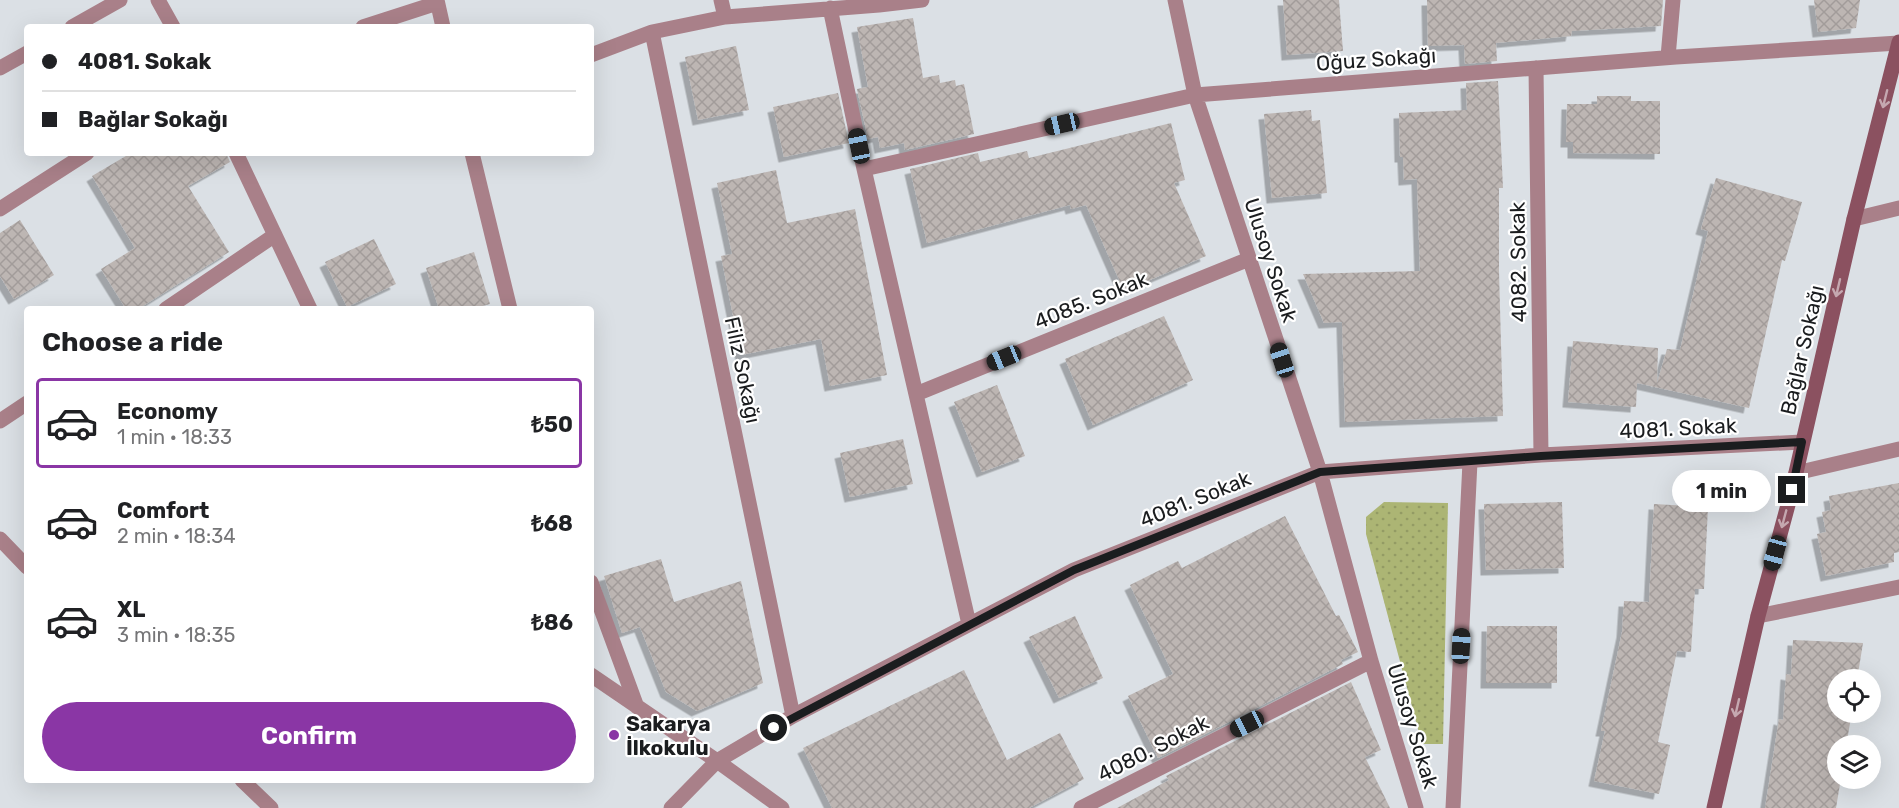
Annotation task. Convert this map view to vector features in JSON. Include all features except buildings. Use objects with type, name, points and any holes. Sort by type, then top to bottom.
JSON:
[{"type":"main road","name":"Bağlar Sokağı","points":[[1714,808],[1758,616],[1796,473],[1854,219],[1899,43]]},
{"type":"street","points":[[77,24],[120,0]]},
{"type":"street","points":[[158,0],[170,24]]},
{"type":"street","points":[[721,0],[725,17]]},
{"type":"street","points":[[594,54],[652,32],[725,17],[922,0]]},
{"type":"street","name":"Ulusoy Sokak","points":[[1175,0],[1194,94],[1320,472],[1371,661],[1416,808]]},
{"type":"street","points":[[1668,57],[1673,0]]},
{"type":"street","points":[[372,24],[437,2],[442,24]]},
{"type":"street","points":[[830,8],[864,169],[969,624]]},
{"type":"street","name":"Filiz Sokağı","points":[[652,32],[793,716]]},
{"type":"street","name":"Oğuz Sokağı","points":[[864,169],[1194,94],[1668,57],[1899,43]]},
{"type":"street","points":[[0,68],[24,54]]},
{"type":"street","name":"4082. Sokak","points":[[1536,68],[1541,456]]},
{"type":"street","points":[[0,209],[82,156]]},
{"type":"street","points":[[237,156],[309,306]]},
{"type":"street","points":[[473,156],[509,306]]},
{"type":"street","points":[[1854,219],[1899,208]]},
{"type":"street","points":[[170,306],[275,235]]},
{"type":"street","name":"4085. Sokak","points":[[916,394],[1249,259]]},
{"type":"street","points":[[0,422],[24,405]]},
{"type":"street","name":"4081. Sokak","points":[[670,808],[717,761],[793,716],[969,624],[1074,570],[1320,472],[1541,456],[1802,442]]},
{"type":"street","points":[[1796,473],[1899,449]]},
{"type":"street","points":[[1454,808],[1470,462]]},
{"type":"street","points":[[0,538],[24,564]]},
{"type":"street","points":[[1758,616],[1899,587]]},
{"type":"street","points":[[594,590],[637,707]]},
{"type":"street","name":"4080. Sokak","points":[[1082,808],[1371,661]]},
{"type":"street","points":[[594,677],[782,808]]},
{"type":"street","points":[[245,783],[271,808]]},
{"type":"green space","points":[[1384,502],[1448,503],[1443,744],[1422,744],[1366,534],[1366,517]]},
{"type":"place","name":"Sakarya İlkokulu","points":[[614,735]]},
{"type":"route","points":[[774,728],[1074,570],[1320,472],[1541,456],[1802,442],[1792,490]]}]
